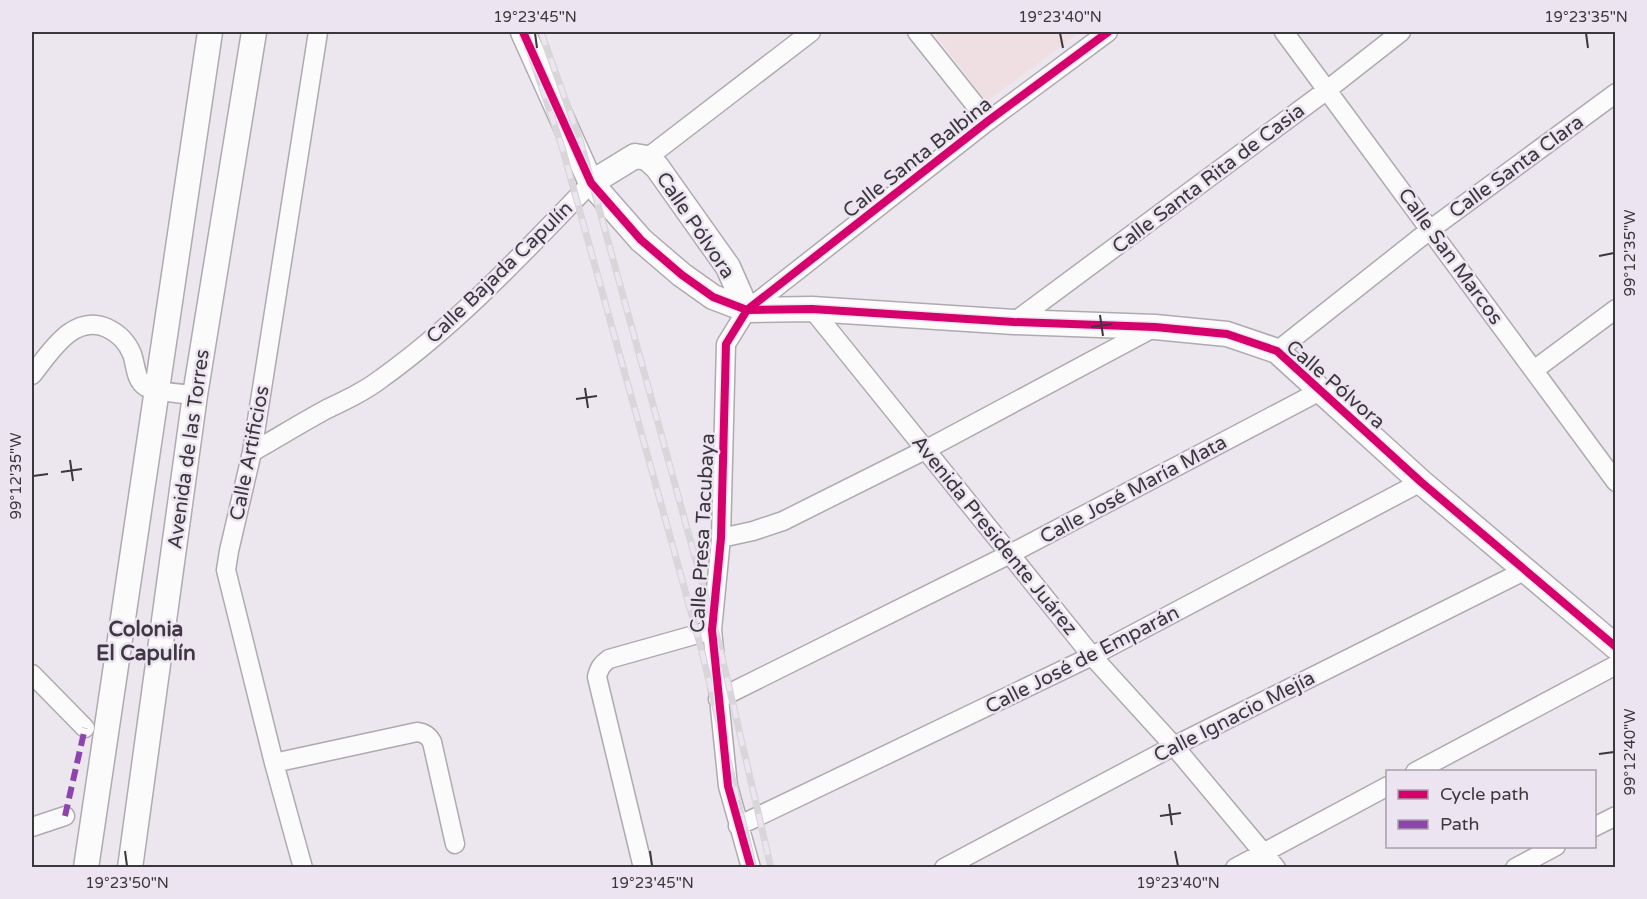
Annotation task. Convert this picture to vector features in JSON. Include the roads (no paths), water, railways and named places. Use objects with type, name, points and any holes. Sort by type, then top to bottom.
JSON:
[{"type":"street","name":"Avenida de las Torres","points":[[86,867],[210,32]]},
{"type":"street","name":"Avenida de las Torres","points":[[130,867],[195,395],[254,32]]},
{"type":"street","name":"Calle Artificios","points":[[303,867],[274,763],[226,570],[252,452],[318,32]]},
{"type":"street","points":[[524,32],[591,183],[641,240],[682,275],[713,297],[747,310]]},
{"type":"street","points":[[647,158],[811,32]]},
{"type":"street","points":[[917,32],[987,121]]},
{"type":"street","name":"Calle Santa Balbina","points":[[747,310],[987,121],[1108,32]]},
{"type":"street","name":"Calle San Marcos","points":[[1284,32],[1616,482]]},
{"type":"street","name":"Calle Santa Rita de Casia","points":[[1014,322],[1327,90],[1401,32]]},
{"type":"street","name":"Calle Santa Clara","points":[[1277,351],[1431,229],[1616,93]]},
{"type":"street","name":"Calle Pólvora","points":[[591,183],[635,156],[647,158],[657,167],[728,267],[747,310],[812,309],[1014,322],[1155,327],[1227,334],[1277,351],[1421,482],[1616,647]]},
{"type":"street","name":"Calle Bajada Capulín","points":[[252,452],[355,396],[382,378],[455,320],[591,183]]},
{"type":"street","name":"Avenida Presidente Juárez","points":[[812,309],[1092,656],[1174,746],[1276,867]]},
{"type":"street","points":[[1534,370],[1616,309]]},
{"type":"street","name":"Calle Presa Tacubaya","points":[[747,310],[726,344],[722,537],[712,630],[728,786],[751,867]]},
{"type":"street","points":[[32,375],[70,331],[93,324],[103,326],[121,337],[132,355],[139,380],[147,388],[195,395]]},
{"type":"street","points":[[722,537],[753,531],[783,520],[927,449],[1155,327]]},
{"type":"street","name":"Calle José María Mata","points":[[718,699],[1010,554],[1322,390]]},
{"type":"street","name":"Calle José de Emparán","points":[[738,826],[1092,656],[1421,482]]},
{"type":"street","name":"Calle Ignacio Mejía","points":[[944,867],[1174,746],[1526,570]]},
{"type":"street","points":[[644,867],[597,677],[599,669],[609,659],[712,630]]},
{"type":"street","points":[[1417,770],[1616,665]]},
{"type":"street","points":[[32,674],[85,728]]},
{"type":"street","points":[[274,763],[417,732],[424,733],[432,742],[455,844]]},
{"type":"street","points":[[1235,867],[1386,787]]},
{"type":"street","points":[[32,827],[65,816]]},
{"type":"street","points":[[1596,826],[1616,816]]},
{"type":"street","points":[[1515,867],[1552,848]]},
{"type":"railway","points":[[523,32],[562,147],[701,648],[754,868]]},
{"type":"railway","points":[[541,32],[581,143],[720,648],[771,868]]},
{"type":"district","name":"Colonia El Capulín","points":[[146,641]]}]
